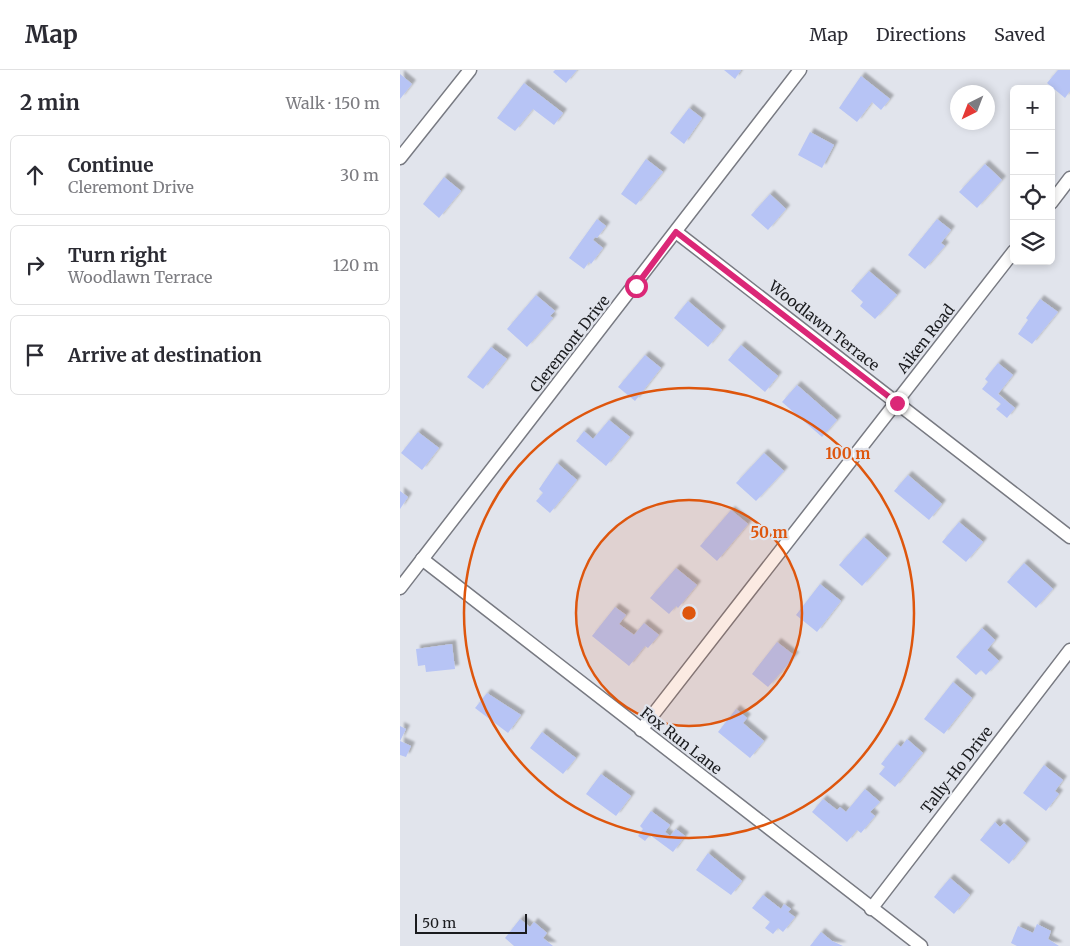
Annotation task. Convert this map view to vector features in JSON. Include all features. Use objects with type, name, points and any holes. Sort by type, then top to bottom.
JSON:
[{"type":"street","points":[[400,158],[470,70]]},
{"type":"street","name":"Cleremont Drive","points":[[400,588],[800,70]]},
{"type":"street","points":[[1055,197],[1070,178]]},
{"type":"street","name":"Woodlawn Terrace","points":[[676,232],[1070,537]]},
{"type":"street","name":"Aiken Road","points":[[641,730],[1010,256]]},
{"type":"street","name":"Fox Run Lane","points":[[422,560],[921,946]]},
{"type":"street","name":"Tally-Ho Drive","points":[[870,908],[1070,650]]},
{"type":"building","points":[[555,70],[577,70],[566,83],[553,72]]},
{"type":"building","points":[[724,70],[741,70],[735,79]]},
{"type":"building","points":[[1058,70],[1070,70],[1070,91],[1065,98],[1055,90],[1055,85],[1047,83]]},
{"type":"building","points":[[400,74],[412,84],[400,99]]},
{"type":"building","points":[[861,76],[890,99],[881,110],[872,102],[857,122],[839,108]]},
{"type":"building","points":[[524,83],[563,113],[554,125],[533,109],[515,131],[497,118]]},
{"type":"building","points":[[689,108],[702,118],[684,144],[670,133]]},
{"type":"building","points":[[810,132],[834,145],[822,168],[798,155]]},
{"type":"building","points":[[646,159],[663,172],[636,205],[621,194]]},
{"type":"building","points":[[985,164],[1002,180],[977,208],[959,192]]},
{"type":"building","points":[[444,177],[461,191],[439,218],[423,204]]},
{"type":"building","points":[[770,194],[786,209],[768,230],[751,215]]},
{"type":"building","points":[[597,219],[606,226],[597,238],[595,237],[593,240],[603,248],[591,264],[589,262],[584,269],[569,258]]},
{"type":"building","points":[[937,219],[951,230],[941,243],[945,246],[925,269],[908,255]]},
{"type":"building","points":[[869,271],[897,295],[875,319],[860,306],[863,302],[851,291]]},
{"type":"building","points":[[536,295],[555,311],[550,316],[553,318],[527,347],[507,329]]},
{"type":"building","points":[[1040,299],[1058,312],[1032,344],[1018,334],[1028,320],[1026,318]]},
{"type":"building","points":[[688,301],[722,330],[708,347],[674,318]]},
{"type":"building","points":[[741,345],[778,376],[765,392],[728,360]]},
{"type":"building","points":[[491,347],[507,359],[483,389],[467,377]]},
{"type":"building","points":[[645,355],[661,368],[635,401],[618,387]]},
{"type":"building","points":[[998,363],[1013,375],[998,394],[1015,408],[1007,418],[996,409],[1001,404],[982,389],[988,382],[985,379]]},
{"type":"building","points":[[797,385],[837,420],[822,437],[782,402]]},
{"type":"building","points":[[609,420],[630,437],[606,466],[576,441],[584,431],[593,439]]},
{"type":"building","points":[[418,432],[439,448],[422,470],[401,453]]},
{"type":"building","points":[[764,453],[784,471],[756,501],[736,483]]},
{"type":"building","points":[[557,463],[577,480],[550,513],[536,501],[543,493],[539,489]]},
{"type":"building","points":[[908,475],[942,504],[929,520],[894,491]]},
{"type":"building","points":[[400,491],[408,497],[400,509]]},
{"type":"building","points":[[731,510],[748,524],[717,561],[700,546]]},
{"type":"building","points":[[959,522],[983,542],[966,562],[942,542]]},
{"type":"building","points":[[864,537],[887,558],[862,586],[839,565]]},
{"type":"building","points":[[1024,563],[1053,589],[1036,608],[1007,582]]},
{"type":"building","points":[[676,568],[697,585],[678,608],[676,606],[669,614],[650,598]]},
{"type":"building","points":[[820,584],[841,601],[817,632],[796,615]]},
{"type":"building","points":[[615,607],[626,615],[619,624],[634,635],[644,623],[659,635],[648,648],[645,646],[629,666],[592,636]]},
{"type":"building","points":[[982,628],[995,640],[987,650],[999,661],[986,675],[981,670],[976,675],[956,657]]},
{"type":"building","points":[[777,642],[795,656],[768,687],[752,674]]},
{"type":"building","points":[[452,644],[455,669],[426,672],[425,665],[418,666],[416,649]]},
{"type":"building","points":[[953,682],[972,698],[944,734],[924,719]]},
{"type":"building","points":[[487,693],[521,715],[508,733],[475,708]]},
{"type":"building","points":[[736,709],[747,718],[743,723],[764,741],[750,758],[718,732]]},
{"type":"building","points":[[400,726],[406,729],[400,741]]},
{"type":"building","points":[[542,732],[576,758],[563,774],[530,748]]},
{"type":"building","points":[[907,739],[923,753],[895,787],[879,774],[885,767],[881,764],[897,744],[901,747]]},
{"type":"building","points":[[400,741],[411,746],[406,757],[400,755]]},
{"type":"building","points":[[1044,765],[1063,780],[1055,791],[1059,794],[1046,811],[1023,793]]},
{"type":"building","points":[[601,774],[631,796],[616,816],[586,794]]},
{"type":"building","points":[[865,789],[880,802],[870,812],[875,816],[861,833],[857,830],[847,842],[812,812],[823,799],[837,810],[840,807],[846,812]]},
{"type":"building","points":[[651,811],[670,825],[665,832],[670,836],[676,829],[685,836],[673,852],[650,835],[645,841],[638,836],[643,829],[640,826]]},
{"type":"building","points":[[995,822],[1000,827],[1004,823],[1026,843],[1009,864],[980,840]]},
{"type":"building","points":[[708,853],[742,881],[731,895],[696,870]]},
{"type":"building","points":[[950,878],[970,895],[954,914],[934,897]]},
{"type":"building","points":[[763,895],[781,909],[784,904],[791,909],[788,912],[795,917],[783,932],[778,928],[773,934],[765,928],[770,922],[752,908]]},
{"type":"building","points":[[520,919],[530,927],[534,922],[547,933],[543,938],[553,946],[514,946],[505,938]]},
{"type":"building","points":[[1037,924],[1051,931],[1048,939],[1059,946],[1017,946],[1011,943],[1018,926],[1033,933]]},
{"type":"building","points":[[821,932],[832,941],[843,946],[810,946]]},
{"type":"route","points":[[636,286],[676,232],[897,403]]}]
